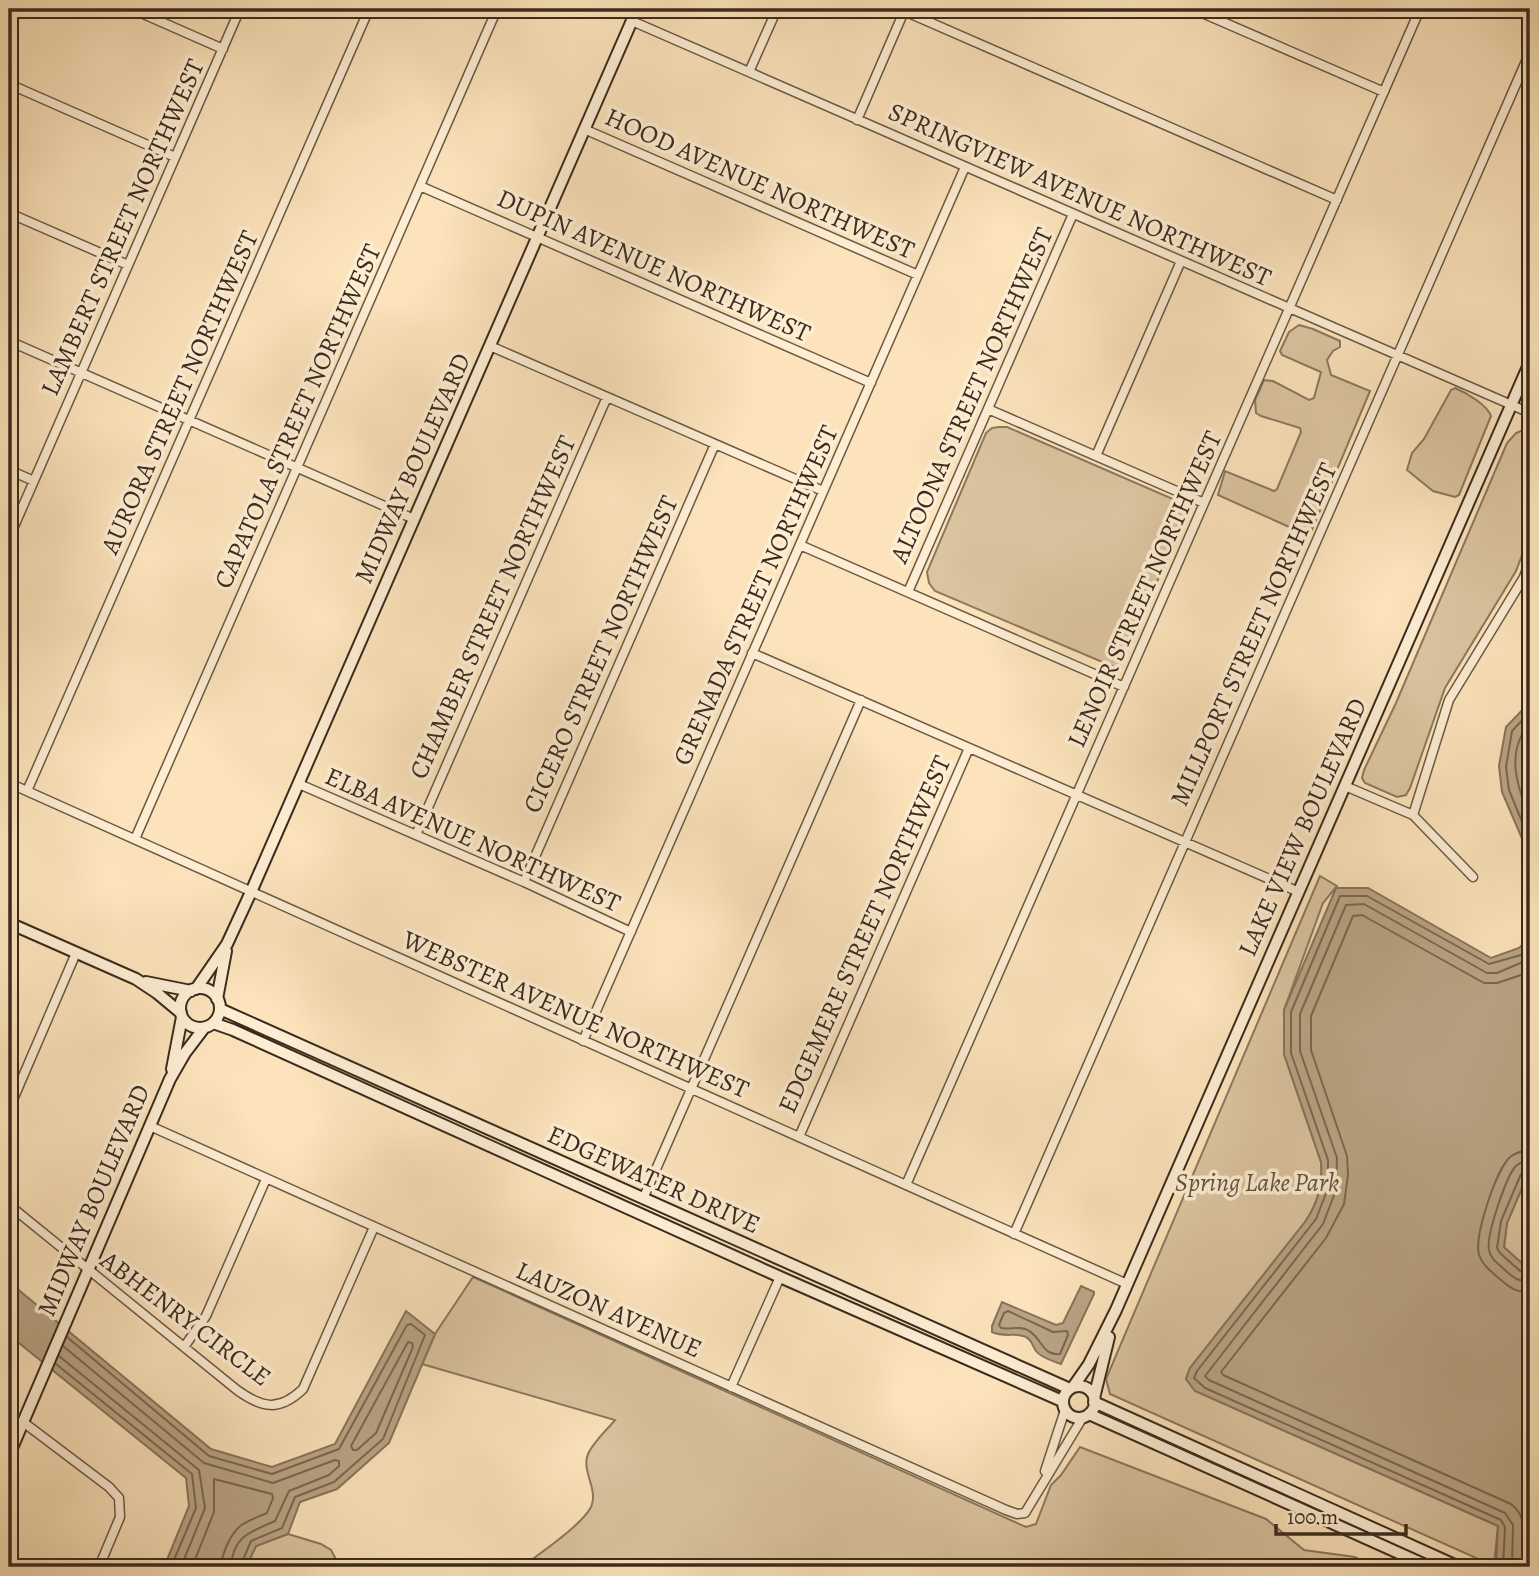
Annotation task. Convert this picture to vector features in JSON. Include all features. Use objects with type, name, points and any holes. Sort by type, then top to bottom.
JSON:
[{"type":"street","points":[[131,9],[223,48]]},
{"type":"street","name":"LAMBERT STREET NORTHWEST","points":[[9,538],[240,9]]},
{"type":"street","name":"AURORA STREET NORTHWEST","points":[[27,791],[369,9]]},
{"type":"street","name":"CAPATOLA STREET NORTHWEST","points":[[135,839],[498,9]]},
{"type":"street","name":"MIDWAY BOULEVARD","points":[[193,990],[227,944],[251,892],[637,9]]},
{"type":"street","points":[[749,72],[776,9]]},
{"type":"street","points":[[1193,9],[1384,92]]},
{"type":"street","name":"LENOIR STREET NORTHWEST","points":[[906,1185],[1420,9]]},
{"type":"street","points":[[857,120],[905,10],[1337,200]]},
{"type":"street","name":"SPRINGVIEW AVENUE NORTHWEST","points":[[632,21],[1530,413]]},
{"type":"street","name":"MILLPORT STREET NORTHWEST","points":[[1014,1234],[1530,52]]},
{"type":"street","points":[[9,84],[175,157]]},
{"type":"street","name":"HOOD AVENUE NORTHWEST","points":[[584,129],[918,275]]},
{"type":"street","name":"GRENADA STREET NORTHWEST","points":[[583,1041],[965,167]]},
{"type":"street","name":"DUPIN AVENUE NORTHWEST","points":[[420,186],[871,383]]},
{"type":"street","points":[[9,213],[128,265]]},
{"type":"street","name":"ALTOONA STREET NORTHWEST","points":[[908,592],[1073,214]]},
{"type":"street","points":[[1096,456],[1181,261]]},
{"type":"street","points":[[9,341],[414,519]]},
{"type":"street","points":[[490,346],[823,491]]},
{"type":"street","name":"LAKE VIEW BOULEVARD","points":[[1071,1388],[1089,1364],[1116,1310],[1530,362]]},
{"type":"street","name":"CHAMBER STREET NORTHWEST","points":[[416,835],[607,397]]},
{"type":"street","points":[[988,409],[1205,503]]},
{"type":"street","name":"CICERO STREET NORTHWEST","points":[[524,882],[715,444]]},
{"type":"street","points":[[9,470],[34,481]]},
{"type":"street","points":[[800,545],[1124,687]]},
{"type":"street","points":[[1413,815],[1449,700],[1524,577],[1530,560]]},
{"type":"street","points":[[752,653],[1298,892]]},
{"type":"street","points":[[643,1199],[861,701]]},
{"type":"street","name":"EDGEMERE STREET NORTHWEST","points":[[799,1137],[969,748]]},
{"type":"street","name":"WEBSTER AVENUE NORTHWEST","points":[[9,783],[1127,1284]]},
{"type":"street","name":"ELBA AVENUE NORTHWEST","points":[[299,783],[631,932]]},
{"type":"street","points":[[1345,786],[1413,815],[1473,877]]},
{"type":"street","points":[[9,923],[136,979],[157,993],[194,1027],[209,1025],[218,1004],[210,992],[136,979]]},
{"type":"street","name":"MIDWAY BOULEVARD","points":[[218,1004],[227,944]]},
{"type":"street","points":[[9,1109],[76,954]]},
{"type":"street","points":[[181,1015],[183,998],[193,990]]},
{"type":"street","name":"EDGEWATER DRIVE","points":[[218,1004],[643,1199],[1071,1388]]},
{"type":"street","name":"MIDWAY BOULEVARD","points":[[170,1079],[181,1015]]},
{"type":"street","name":"MIDWAY BOULEVARD","points":[[9,1455],[170,1079],[209,1025]]},
{"type":"street","name":"EDGEWATER DRIVE","points":[[209,1025],[233,1030],[1064,1405]]},
{"type":"street","name":"LAUZON AVENUE","points":[[150,1126],[1017,1514],[1025,1513],[1086,1416]]},
{"type":"street","points":[[184,1347],[206,1317],[266,1179]]},
{"type":"street","name":"ABHENRY CIRCLE","points":[[9,1205],[237,1390],[268,1406],[281,1404],[303,1389],[374,1227]]},
{"type":"street","points":[[732,1387],[780,1277]]},
{"type":"street","name":"LAKE VIEW BOULEVARD","points":[[1094,1400],[1116,1310]]},
{"type":"street","points":[[1430,1567],[1086,1416],[1072,1416],[1064,1405],[1071,1388],[1086,1388],[1094,1400],[1459,1567]]},
{"type":"street","points":[[1086,1416],[1094,1400]]},
{"type":"street","name":"LAUZON AVENUE","points":[[1039,1487],[1064,1405]]},
{"type":"street","points":[[23,1422],[108,1487],[119,1499],[120,1517],[99,1567]]},
{"type":"street","points":[[1313,1516],[1322,1514],[1390,1544],[1400,1546],[1405,1543]]},
{"type":"green space","points":[[1299,325],[1340,341],[1340,347],[1333,351],[1327,360],[1331,375],[1370,391],[1311,532],[1307,535],[1218,495],[1225,471],[1274,491],[1277,489],[1301,432],[1300,428],[1256,413],[1255,400],[1264,380],[1273,381],[1309,400],[1314,398],[1321,372],[1282,355],[1280,351],[1289,332]]},
{"type":"green space","points":[[1455,388],[1471,396],[1491,416],[1459,495],[1455,497],[1433,491],[1407,470],[1412,453],[1424,439],[1451,390]]},
{"type":"green space","points":[[999,427],[1007,427],[1182,503],[1188,513],[1119,666],[1114,667],[935,591],[929,583],[927,572],[986,433]]},
{"type":"green space","points":[[1530,429],[1530,516],[1524,550],[1516,571],[1445,688],[1410,788],[1406,795],[1397,797],[1365,783],[1362,778],[1364,770],[1396,703],[1507,443],[1516,433]]},
{"type":"green space","name":"Spring Lake Park","points":[[1320,876],[1337,886],[1323,903],[1284,1010],[1284,1054],[1321,1162],[1319,1194],[1305,1222],[1190,1368],[1186,1379],[1202,1394],[1498,1526],[1496,1567],[1110,1394],[1106,1379]]},
{"type":"green space","points":[[1530,1169],[1530,1265],[1525,1266],[1504,1248],[1507,1223]]},
{"type":"green space","points":[[473,1277],[1026,1527],[1036,1524],[1051,1485],[1080,1447],[1266,1519],[1304,1550],[1355,1557],[1375,1567],[522,1567],[570,1531],[591,1507],[593,1494],[586,1460],[597,1440],[615,1420],[422,1364],[435,1334]]},
{"type":"green space","points":[[288,1534],[321,1544],[331,1550],[340,1567],[246,1567],[256,1546]]},
{"type":"water","points":[[1530,702],[1530,857],[1502,792],[1499,766],[1506,727]]},
{"type":"water","points":[[1336,888],[1368,888],[1491,958],[1519,948],[1530,938],[1530,1169],[1507,1223],[1504,1247],[1525,1266],[1530,1265],[1530,1567],[1496,1567],[1498,1526],[1195,1391],[1186,1379],[1190,1368],[1305,1222],[1319,1194],[1321,1162],[1284,1054],[1284,1010]]},
{"type":"water","points":[[9,1282],[211,1449],[272,1467],[335,1444],[406,1311],[435,1334],[389,1443],[337,1489],[300,1502],[288,1534],[256,1546],[246,1567],[164,1567],[189,1506],[186,1478],[9,1335]]},
{"type":"water","points":[[1081,1286],[1094,1294],[1061,1364],[1041,1356],[1026,1337],[992,1332],[1002,1302],[1056,1325],[1063,1323]]}]
